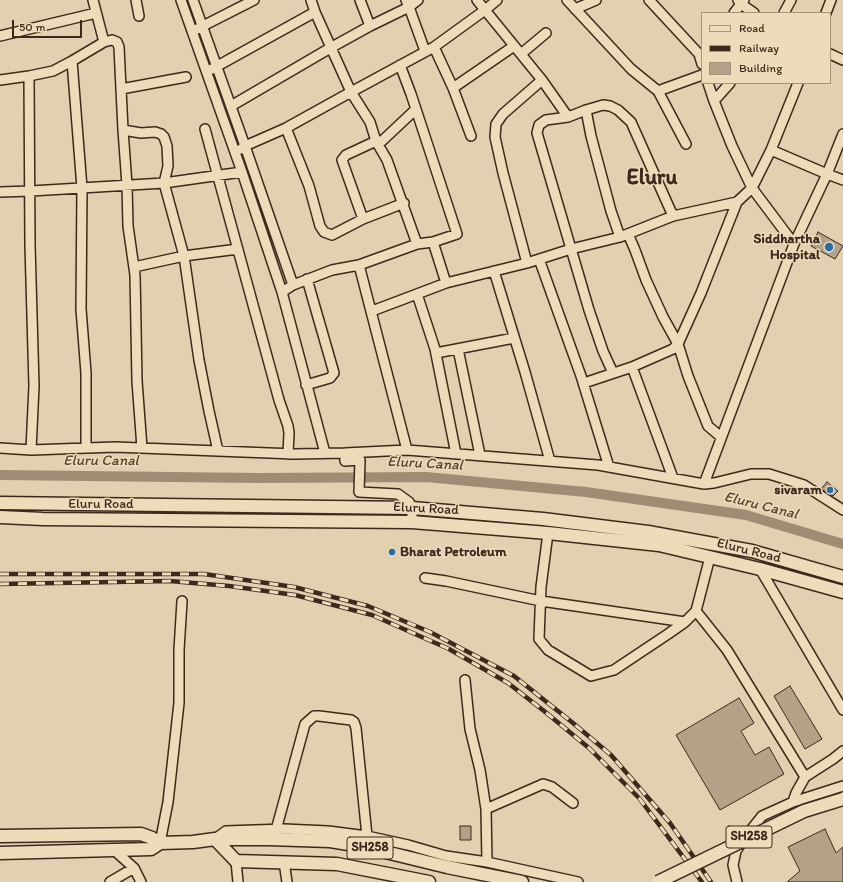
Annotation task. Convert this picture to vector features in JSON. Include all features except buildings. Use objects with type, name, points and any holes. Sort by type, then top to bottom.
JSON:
[{"type":"main road","name":"Eluru Road","points":[[0,503],[412,508],[543,519],[648,532],[752,551],[843,577]]},
{"type":"main road","name":"Eluru Road","points":[[0,517],[50,519],[412,522],[548,533],[659,546],[760,569],[843,592]]},
{"type":"main road","name":"SH258","points":[[658,882],[804,811],[843,798]]},
{"type":"main road","points":[[0,836],[141,834],[160,843]]},
{"type":"main road","name":"SH258","points":[[215,839],[268,838],[330,841],[353,844],[446,867],[522,882]]},
{"type":"main road","points":[[0,853],[151,849],[160,843],[193,842],[215,839],[236,861],[337,864],[406,880],[429,882]]},
{"type":"street","points":[[93,0],[104,42]]},
{"type":"street","points":[[136,0],[139,16]]},
{"type":"street","points":[[181,0],[235,152],[239,173],[282,292],[325,453]]},
{"type":"street","points":[[193,0],[293,285]]},
{"type":"street","points":[[192,32],[254,0]]},
{"type":"street","points":[[311,0],[351,92],[370,122],[376,141],[387,160],[404,203],[417,244]]},
{"type":"street","points":[[360,0],[370,26]]},
{"type":"street","points":[[231,106],[407,3],[418,0]]},
{"type":"street","points":[[477,0],[542,80],[568,116]]},
{"type":"street","points":[[235,152],[286,128],[434,47],[497,0]]},
{"type":"street","points":[[567,0],[631,69],[658,91],[686,144]]},
{"type":"street","points":[[575,9],[596,0]]},
{"type":"street","points":[[650,0],[700,52]]},
{"type":"street","points":[[785,12],[791,0]]},
{"type":"street","points":[[826,12],[831,0]]},
{"type":"street","points":[[735,12],[741,1],[753,12]]},
{"type":"street","points":[[407,3],[426,51]]},
{"type":"street","points":[[206,71],[217,67],[315,12]]},
{"type":"street","points":[[0,36],[96,13]]},
{"type":"street","points":[[521,54],[546,33]]},
{"type":"street","points":[[0,80],[53,71],[104,42],[112,40],[118,42],[120,47],[128,226],[135,275],[137,380],[142,448]]},
{"type":"street","points":[[453,88],[514,46]]},
{"type":"street","points":[[434,47],[453,88],[471,136]]},
{"type":"street","points":[[831,54],[843,60]]},
{"type":"street","points":[[72,61],[82,188],[81,309],[86,372],[86,448]]},
{"type":"street","points":[[282,292],[293,285],[332,270],[360,265],[417,244],[433,242],[457,234],[416,108],[400,65]]},
{"type":"street","points":[[658,91],[701,75]]},
{"type":"street","points":[[29,76],[34,386],[31,450]]},
{"type":"street","points":[[121,88],[186,77]]},
{"type":"street","points":[[527,263],[503,173],[496,137],[496,124],[503,114],[542,80]]},
{"type":"street","points":[[708,84],[732,146],[752,188],[794,244]]},
{"type":"street","points":[[714,101],[729,84]]},
{"type":"street","points":[[584,383],[632,367],[673,349],[678,344],[701,293],[736,202],[752,188],[772,150],[798,84]]},
{"type":"street","points":[[613,373],[603,351],[571,249],[538,133],[539,125],[546,120],[568,116],[604,105],[618,110],[631,122],[673,216]]},
{"type":"street","points":[[362,219],[342,160],[346,155],[376,141],[382,141],[416,108]]},
{"type":"street","points":[[586,110],[591,136],[611,211],[624,235],[636,250],[646,280],[663,317],[678,344],[688,376],[708,426],[721,437]]},
{"type":"street","points":[[286,128],[309,186],[320,226],[324,232],[332,234],[362,219],[404,203]]},
{"type":"street","points":[[205,129],[222,176],[238,249],[279,400],[288,426],[292,454]]},
{"type":"street","points":[[123,130],[155,132],[161,134],[164,137],[167,146],[168,166],[164,183],[184,256],[184,266],[200,367],[218,451]]},
{"type":"street","points":[[704,484],[794,244],[827,174],[843,134]]},
{"type":"street","points":[[772,150],[843,180]]},
{"type":"street","points":[[0,192],[164,183],[239,173]]},
{"type":"street","points":[[372,311],[446,283],[527,263],[571,249],[624,235],[673,216],[736,202]]},
{"type":"street","points":[[433,242],[446,283]]},
{"type":"street","points":[[134,267],[184,256],[238,249]]},
{"type":"street","points":[[539,259],[584,383],[610,467]]},
{"type":"street","points":[[360,265],[407,450]]},
{"type":"street","points":[[494,271],[526,372],[550,461]]},
{"type":"street","points":[[306,385],[330,378],[334,374],[307,279]]},
{"type":"street","points":[[417,294],[436,353],[456,454]]},
{"type":"street","points":[[436,353],[514,338]]},
{"type":"street","points":[[458,348],[480,456]]},
{"type":"street","points":[[632,367],[673,478]]},
{"type":"street","points":[[0,448],[31,450],[142,448],[292,454],[325,453],[360,460],[359,492],[398,494],[409,502],[412,508],[412,522]]},
{"type":"street","points":[[345,457],[407,450],[610,467],[704,484],[751,474],[769,474],[804,485],[843,510]]},
{"type":"street","points":[[548,533],[541,587],[539,639],[548,650],[591,676],[614,670],[685,622],[696,611],[710,557]]},
{"type":"street","points":[[760,569],[843,710]]},
{"type":"street","points":[[425,578],[541,601],[685,622]]},
{"type":"street","points":[[160,843],[168,802],[179,703],[179,650],[182,601]]},
{"type":"street","points":[[696,611],[727,650],[805,777]]},
{"type":"street","points":[[465,680],[470,729],[480,770],[486,809],[487,862]]},
{"type":"street","points":[[276,830],[305,724],[314,716],[319,716],[351,720],[354,722],[356,728],[367,836]]},
{"type":"street","points":[[793,802],[805,777],[843,751]]},
{"type":"street","points":[[486,809],[543,784],[552,786],[573,803]]},
{"type":"street","points":[[737,882],[733,865],[736,851],[762,816],[793,802],[843,786]]},
{"type":"street","points":[[215,839],[226,831],[328,831],[367,836],[408,845],[446,856],[487,862],[578,882]]},
{"type":"street","points":[[115,851],[134,868],[141,882]]},
{"type":"street","points":[[236,861],[238,882]]},
{"type":"street","points":[[284,862],[287,882]]},
{"type":"street","points":[[110,882],[134,868]]},
{"type":"waterway","name":"Eluru Canal","points":[[0,475],[258,478],[426,477],[586,492],[746,515],[843,544]]},
{"type":"railway","points":[[0,574],[204,574],[294,587],[368,606],[430,632],[514,676],[611,755],[670,823],[711,882]]},
{"type":"railway","points":[[0,584],[170,581],[229,586],[295,595],[372,615],[449,649],[508,683],[544,711],[589,748],[639,798],[702,882]]},
{"type":"place","name":"Siddhartha Hospital","points":[[829,247]]},
{"type":"place","name":"sivaram","points":[[830,490]]},
{"type":"place","name":"Bharat Petroleum","points":[[392,552]]},
{"type":"district","name":"Eluru","points":[[652,178]]}]
